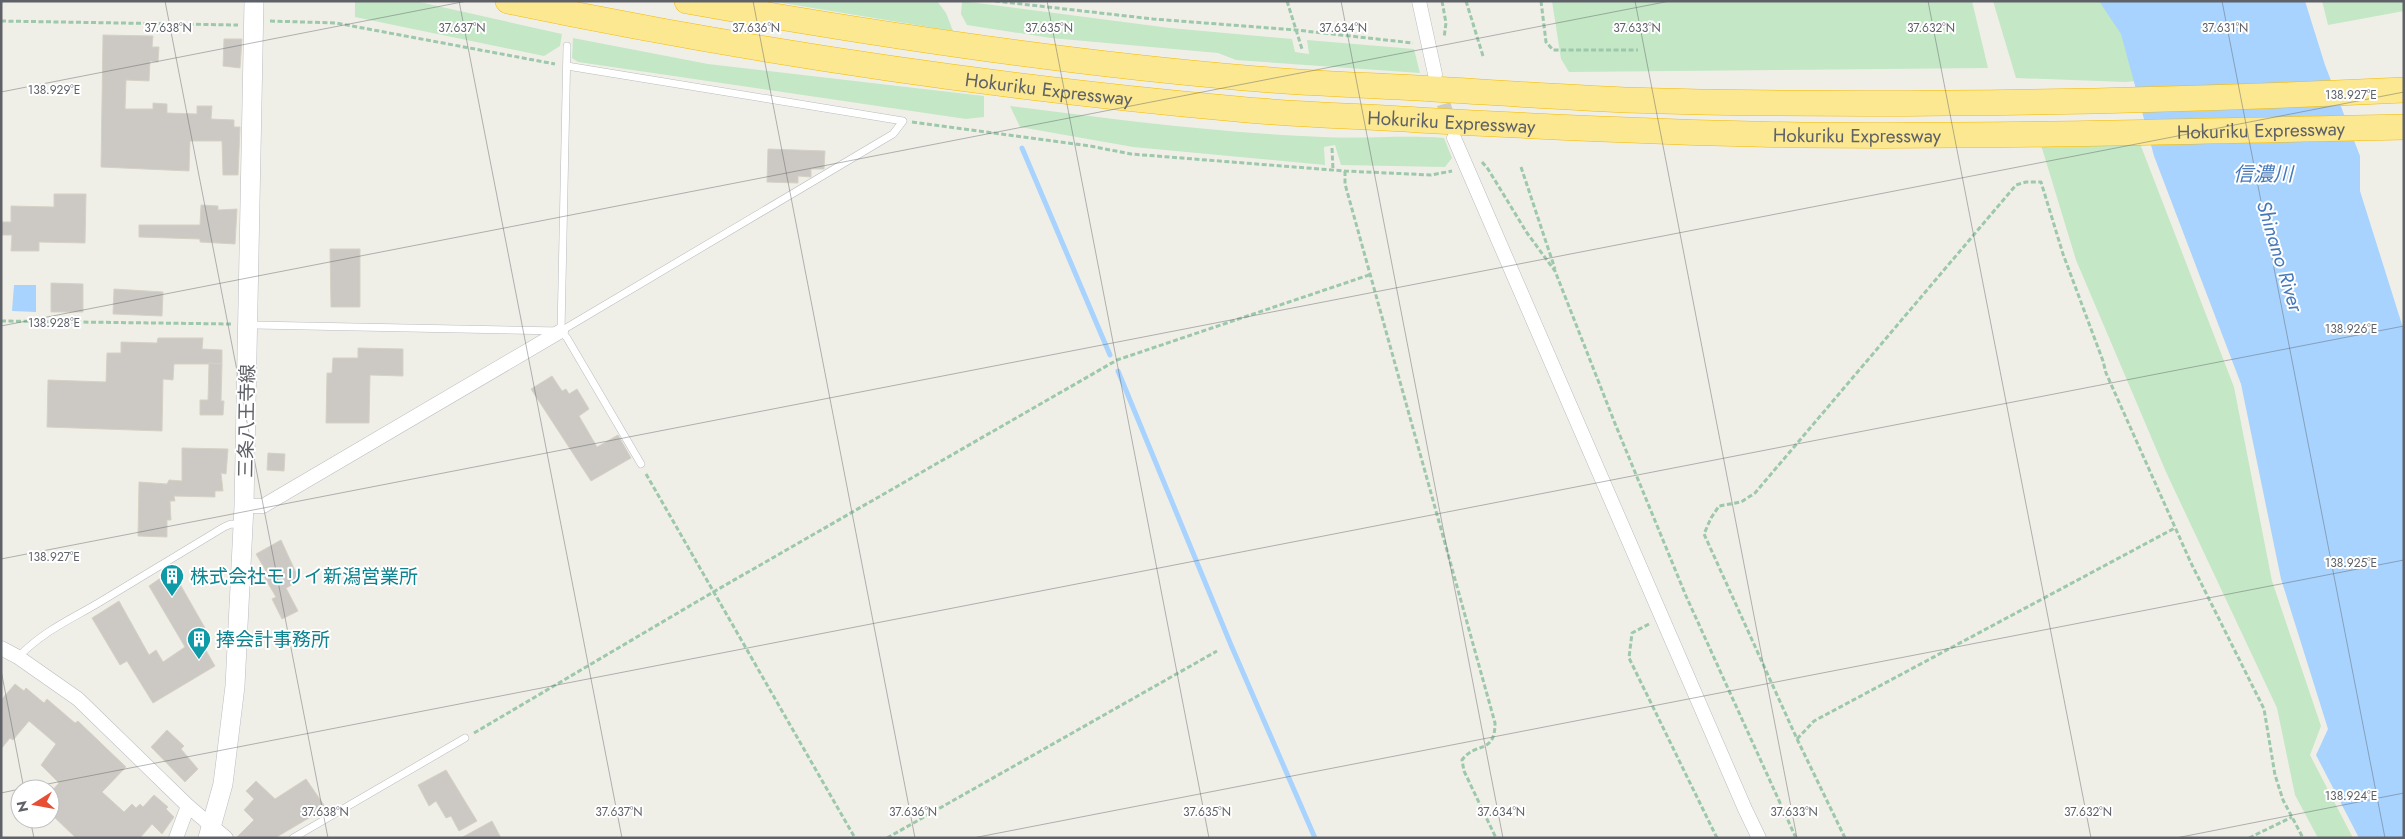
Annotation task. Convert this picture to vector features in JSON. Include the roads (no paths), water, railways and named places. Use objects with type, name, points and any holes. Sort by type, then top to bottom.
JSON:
[{"type":"highway","name":"Hokuriku Expressway","points":[[508,1],[679,34],[859,64],[1062,91],[1241,110],[1625,131],[1802,135],[1997,134],[2404,127]]},
{"type":"highway","name":"Hokuriku Expressway","points":[[687,1],[867,32],[1059,58],[1246,78],[1512,94],[1634,100],[1990,103],[2242,98],[2404,90]]},
{"type":"main road","name":"三条八王寺線","points":[[216,834],[235,686],[244,506],[254,1]]},
{"type":"street","points":[[1419,1],[1435,74]]},
{"type":"street","points":[[1460,151],[1661,618],[1745,809],[1760,838]]},
{"type":"street","points":[[244,506],[264,506],[561,331]]},
{"type":"street","points":[[1,648],[18,657],[78,698],[216,834]]},
{"type":"street","points":[[176,838],[188,806]]},
{"type":"lane","points":[[566,46],[561,331],[568,338],[641,464]]},
{"type":"lane","points":[[248,325],[561,331],[893,134],[902,121],[567,66]]},
{"type":"lane","points":[[18,657],[37,638],[50,629],[224,527],[231,524],[243,525]]},
{"type":"lane","points":[[293,838],[465,738]]},
{"type":"water","name":"信濃川","points":[[2099,1],[2305,1],[2325,65],[2360,156],[2360,191],[2404,331],[2404,838],[2359,838],[2316,755],[2328,729],[2281,579],[2241,384],[2154,156],[2121,34]]},
{"type":"water","points":[[14,285],[36,285],[36,312],[12,311]]},
{"type":"waterway","points":[[1022,148],[1110,355]]},
{"type":"waterway","points":[[1118,371],[1231,645],[1315,838]]},
{"type":"tunnel","points":[[1438,84],[1450,126]]},
{"type":"place","name":"株式会社モリイ新潟営業所","points":[[172,597]]},
{"type":"place","name":"捧会計事務所","points":[[199,660]]},
{"type":"water label","name":"Shinano River","points":[[2280,256]]}]
